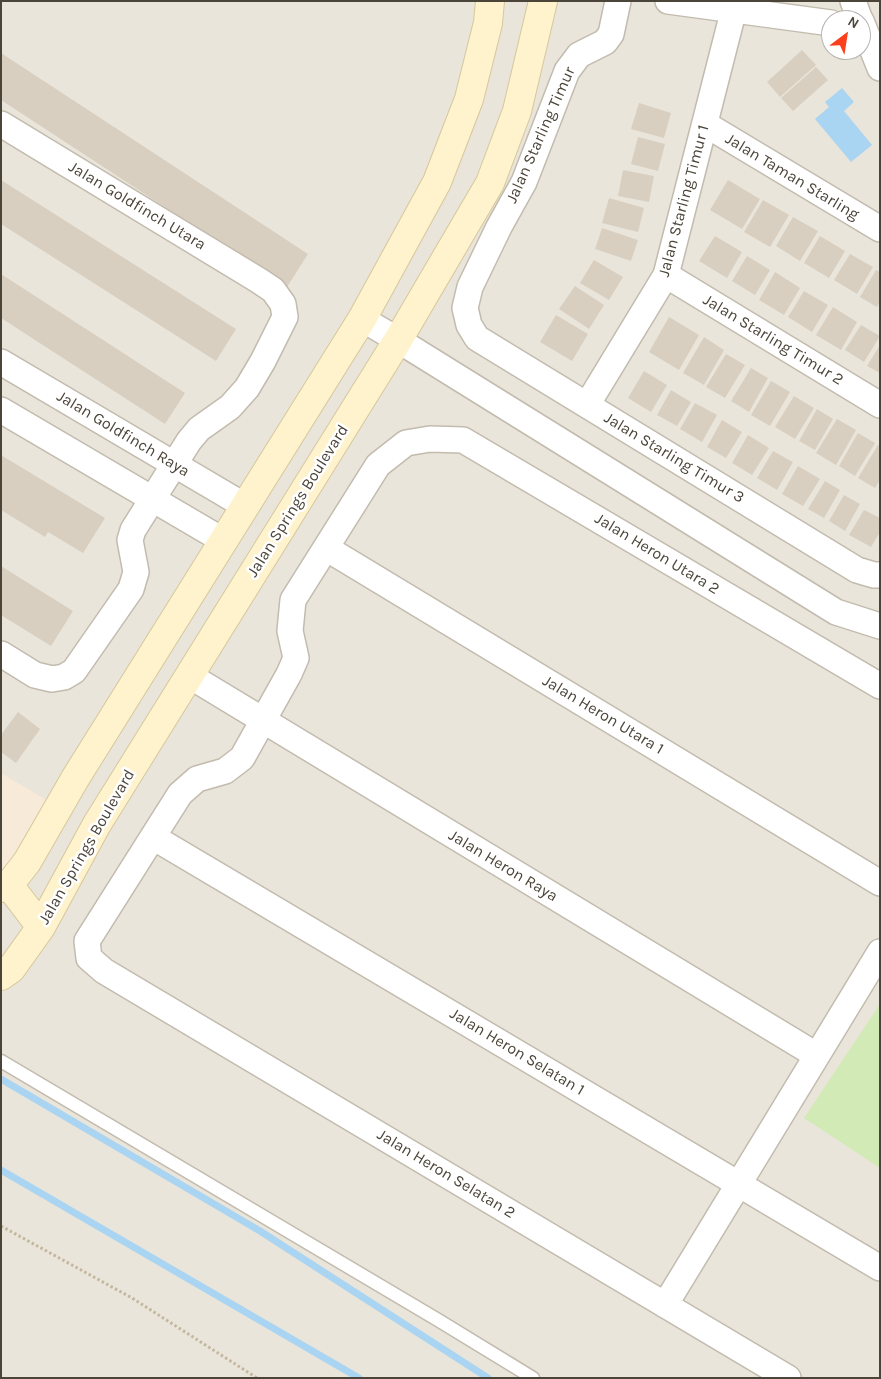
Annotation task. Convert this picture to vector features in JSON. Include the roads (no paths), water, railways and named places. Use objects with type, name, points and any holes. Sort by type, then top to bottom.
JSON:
[{"type":"main road","points":[[41,927],[5,886],[27,862],[76,777],[362,319],[437,182],[469,99],[488,23],[490,1]]},
{"type":"main road","name":"Jalan Springs Boulevard","points":[[1,976],[11,969],[41,927],[98,824],[398,340],[490,183],[518,111],[542,1]]},
{"type":"street","name":"Jalan Starling Timur","points":[[477,338],[469,325],[465,308],[470,287],[499,227],[524,182],[567,71],[579,55],[605,42],[611,34],[618,1]]},
{"type":"street","points":[[668,1],[735,5],[821,21]]},
{"type":"street","name":"Jalan Starling Timur 1","points":[[587,405],[666,275],[735,5]]},
{"type":"street","points":[[871,42],[880,68]]},
{"type":"street","name":"Jalan Goldfinch Utara","points":[[1,124],[273,290],[283,304],[285,317],[247,388],[230,407],[199,429],[188,441],[174,464]]},
{"type":"street","name":"Jalan Taman Starling","points":[[705,124],[880,229]]},
{"type":"street","name":"Jalan Starling Timur 2","points":[[666,275],[880,405]]},
{"type":"street","points":[[362,319],[836,612],[880,626]]},
{"type":"street","name":"Jalan Starling Timur 3","points":[[477,338],[857,570],[877,575]]},
{"type":"street","name":"Jalan Goldfinch Raya","points":[[1,362],[245,506]]},
{"type":"street","points":[[1,410],[224,541]]},
{"type":"street","name":"Jalan Heron Utara 2","points":[[262,721],[296,658],[290,631],[293,600],[378,465],[406,443],[430,439],[463,440],[880,686]]},
{"type":"street","points":[[1,654],[35,675],[52,679],[64,677],[74,671],[131,589],[136,572],[130,540],[133,530],[174,464]]},
{"type":"street","name":"Jalan Heron Utara 1","points":[[326,548],[880,883]]},
{"type":"street","name":"Jalan Heron Raya","points":[[190,676],[816,1055]]},
{"type":"street","name":"Jalan Heron Selatan 2","points":[[262,721],[242,758],[225,771],[197,779],[180,794],[87,941],[89,958],[104,971],[788,1378]]},
{"type":"street","name":"Jalan Heron Selatan 1","points":[[153,837],[880,1268]]},
{"type":"street","points":[[665,1305],[880,952]]},
{"type":"lane","points":[[1,1061],[438,1320],[532,1378]]},
{"type":"water","points":[[842,88],[854,102],[844,111],[872,145],[851,162],[815,119],[829,107],[825,102]]},
{"type":"waterway","points":[[1,1079],[260,1231],[488,1378]]},
{"type":"waterway","points":[[1,1170],[359,1378]]}]
